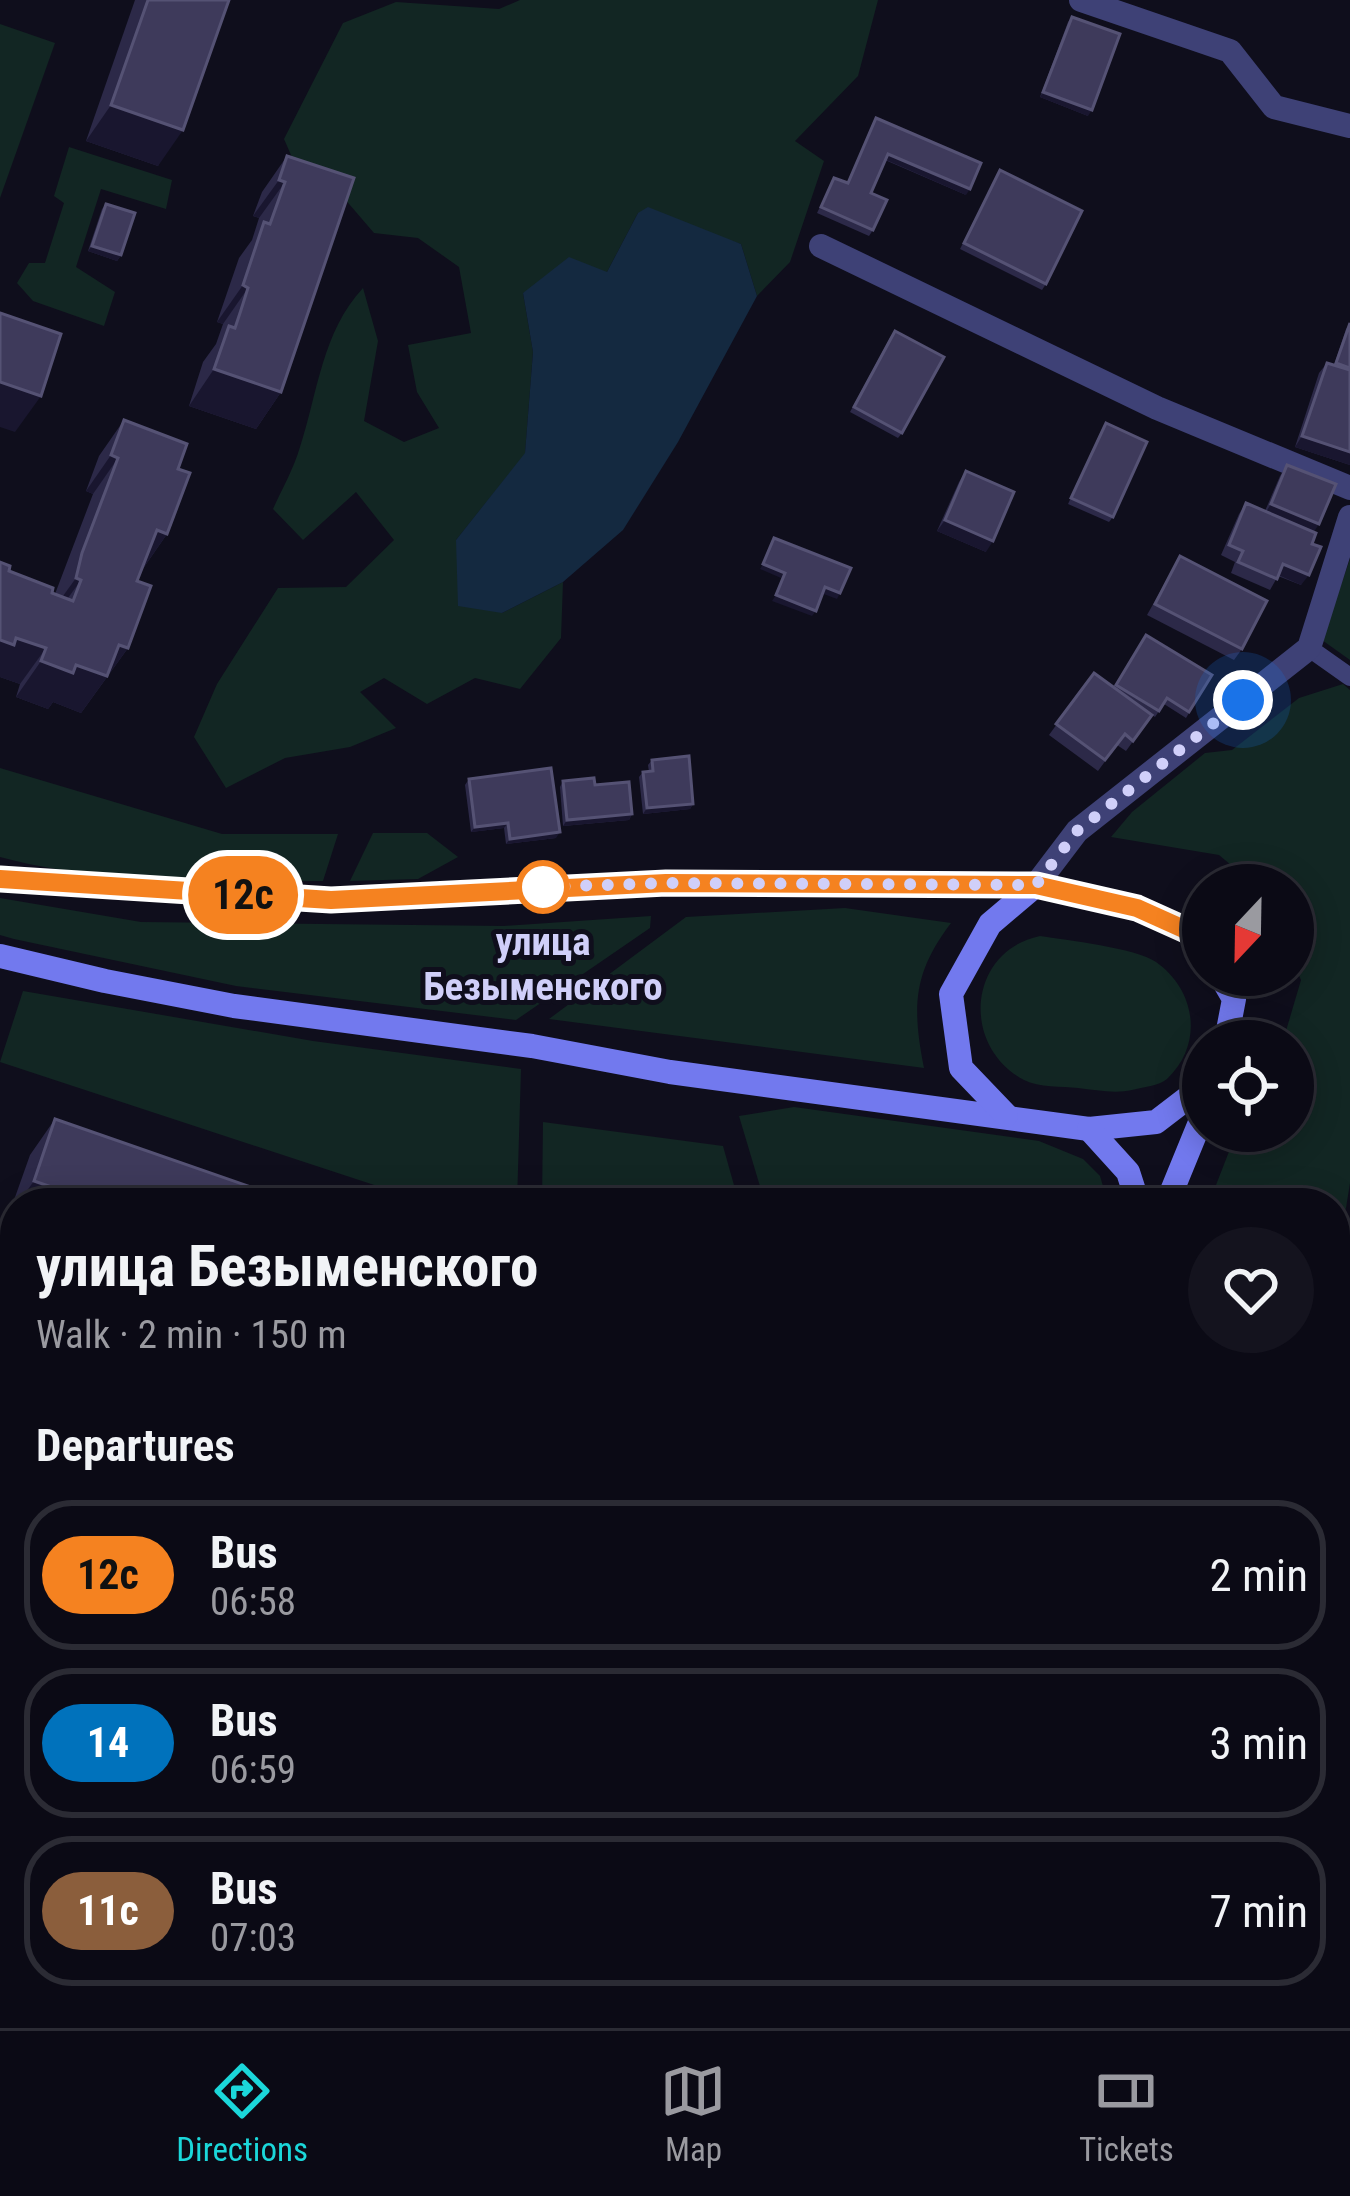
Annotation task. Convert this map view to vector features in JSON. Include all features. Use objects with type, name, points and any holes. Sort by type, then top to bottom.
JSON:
[{"type":"main road","points":[[0,879],[331,900],[666,883],[1036,885],[1137,908],[1182,928]]},
{"type":"main road","points":[[1006,1115],[962,1068],[951,994],[990,925],[1036,885]]},
{"type":"main road","points":[[0,956],[234,1006],[1089,1130],[1156,1122],[1182,1103]]},
{"type":"main road","points":[[1089,1130],[1128,1172],[1133,1188]]},
{"type":"main road","points":[[1173,1188],[1188,1152]]},
{"type":"street","points":[[1081,0],[1230,51],[1274,106],[1350,126]]},
{"type":"street","points":[[820,246],[1157,409],[1350,488]]},
{"type":"street","points":[[1036,885],[1077,831],[1309,647],[1350,517]]},
{"type":"lane","points":[[1309,647],[1350,677]]},
{"type":"green space","points":[[520,0],[878,0],[858,76],[795,141],[824,161],[790,262],[757,296],[741,244],[638,213],[607,272],[523,293],[533,352],[525,454],[456,540],[502,613],[563,582],[561,638],[520,689],[475,678],[427,704],[384,678],[360,692],[396,728],[350,747],[285,758],[226,788],[194,737],[217,684],[278,588],[346,587],[394,540],[356,492],[303,540],[273,509],[297,455],[338,324],[363,288],[378,341],[364,421],[404,442],[439,428],[417,392],[408,345],[471,333],[459,267],[418,238],[374,233],[331,183],[298,171],[284,139],[343,23],[396,2],[499,9]]},
{"type":"green space","points":[[0,24],[55,43],[0,198]]},
{"type":"green space","points":[[69,147],[172,180],[166,209],[101,189],[76,267],[115,292],[104,326],[33,301],[17,283],[29,263],[45,263],[64,203],[54,196]]},
{"type":"green space","points":[[1350,559],[1350,660],[1322,640]]},
{"type":"green space","points":[[1343,684],[1350,690],[1349,1188],[1215,1188],[1229,1152],[1314,1152],[1314,1020],[1289,1020],[1296,996],[1314,996],[1314,864],[1230,864],[1219,855],[1111,837],[1132,812],[1205,753],[1232,750],[1299,698]]},
{"type":"green space","points":[[0,768],[222,834],[338,834],[323,881],[160,880],[40,866],[0,857]]},
{"type":"green space","points":[[373,833],[427,833],[458,857],[418,879],[350,881]]},
{"type":"green space","points":[[0,898],[141,922],[504,926],[651,916],[650,928],[516,1020],[236,986],[14,939],[0,935]]},
{"type":"green space","points":[[845,908],[951,923],[929,958],[919,991],[924,1068],[549,1019],[686,917]]},
{"type":"green space","points":[[1040,936],[1100,945],[1156,962],[1180,987],[1187,1002],[1190,1020],[1182,1020],[1179,1065],[1155,1085],[1119,1092],[1037,1084],[1003,1065],[989,1045],[981,1001],[986,979],[1016,945]]},
{"type":"green space","points":[[23,991],[313,1041],[521,1069],[517,1188],[383,1188],[0,1062]]},
{"type":"green space","points":[[794,1107],[1039,1141],[1083,1159],[1100,1176],[1104,1188],[761,1188],[739,1116]]},
{"type":"green space","points":[[543,1122],[723,1146],[735,1188],[542,1188]]},
{"type":"water","points":[[648,207],[741,244],[757,296],[678,442],[623,530],[563,582],[502,613],[458,606],[456,540],[525,453],[533,352],[523,293],[569,257],[607,272],[638,213]]},
{"type":"building","points":[[148,0],[229,0],[183,130],[111,105]]},
{"type":"building","points":[[1072,17],[1120,34],[1092,110],[1043,92]]},
{"type":"building","points":[[876,118],[981,163],[970,189],[888,154],[871,193],[887,200],[873,230],[821,207],[834,178],[848,183]]},
{"type":"building","points":[[287,156],[354,178],[281,392],[214,369],[229,326],[235,328],[248,288],[243,285],[264,222],[270,224],[285,182],[279,180]]},
{"type":"building","points":[[1000,170],[1082,211],[1046,284],[964,243]]},
{"type":"building","points":[[106,204],[135,213],[121,255],[92,246]]},
{"type":"building","points":[[0,313],[61,334],[41,396],[0,382]]},
{"type":"building","points":[[1350,323],[1350,368],[1336,363]]},
{"type":"building","points":[[895,331],[944,357],[902,433],[854,407]]},
{"type":"building","points":[[1327,363],[1350,370],[1350,452],[1302,436]]},
{"type":"building","points":[[124,420],[187,444],[178,469],[190,473],[167,534],[157,530],[137,581],[151,586],[128,648],[119,645],[107,676],[76,665],[73,673],[41,661],[46,648],[16,638],[14,645],[0,640],[0,562],[10,566],[9,571],[73,601],[81,580],[76,578],[82,553],[118,458],[111,455]]},
{"type":"building","points":[[1106,423],[1147,442],[1113,517],[1071,498]]},
{"type":"building","points":[[1287,465],[1336,484],[1319,524],[1271,504]]},
{"type":"building","points":[[966,471],[1014,492],[993,541],[945,520]]},
{"type":"building","points":[[1246,503],[1316,533],[1312,544],[1321,547],[1309,575],[1283,564],[1277,579],[1238,562],[1243,551],[1229,545]]},
{"type":"building","points":[[774,538],[851,568],[840,593],[825,587],[816,611],[776,595],[785,573],[763,564]]},
{"type":"building","points":[[1180,556],[1267,601],[1242,649],[1155,604]]},
{"type":"building","points":[[1146,635],[1212,675],[1189,712],[1167,698],[1159,711],[1116,685]]},
{"type":"building","points":[[1094,673],[1152,715],[1133,741],[1125,734],[1105,760],[1056,724]]},
{"type":"building","points":[[689,756],[693,804],[647,808],[643,772],[653,771],[652,760]]},
{"type":"building","points":[[551,768],[560,832],[510,839],[508,823],[475,827],[469,779]]},
{"type":"building","points":[[594,778],[595,785],[629,782],[632,814],[567,820],[563,781]]},
{"type":"building","points":[[55,1119],[254,1188],[54,1188],[34,1181]]},
{"type":"bus line","name":"12с","points":[[0,879],[331,900],[666,883],[1036,885],[1137,908],[1182,928]]},
{"type":"place","name":"улица Безыменского","points":[[543,887]]},
{"type":"route","points":[[543,887],[1036,885],[1077,831],[1243,700]]}]
